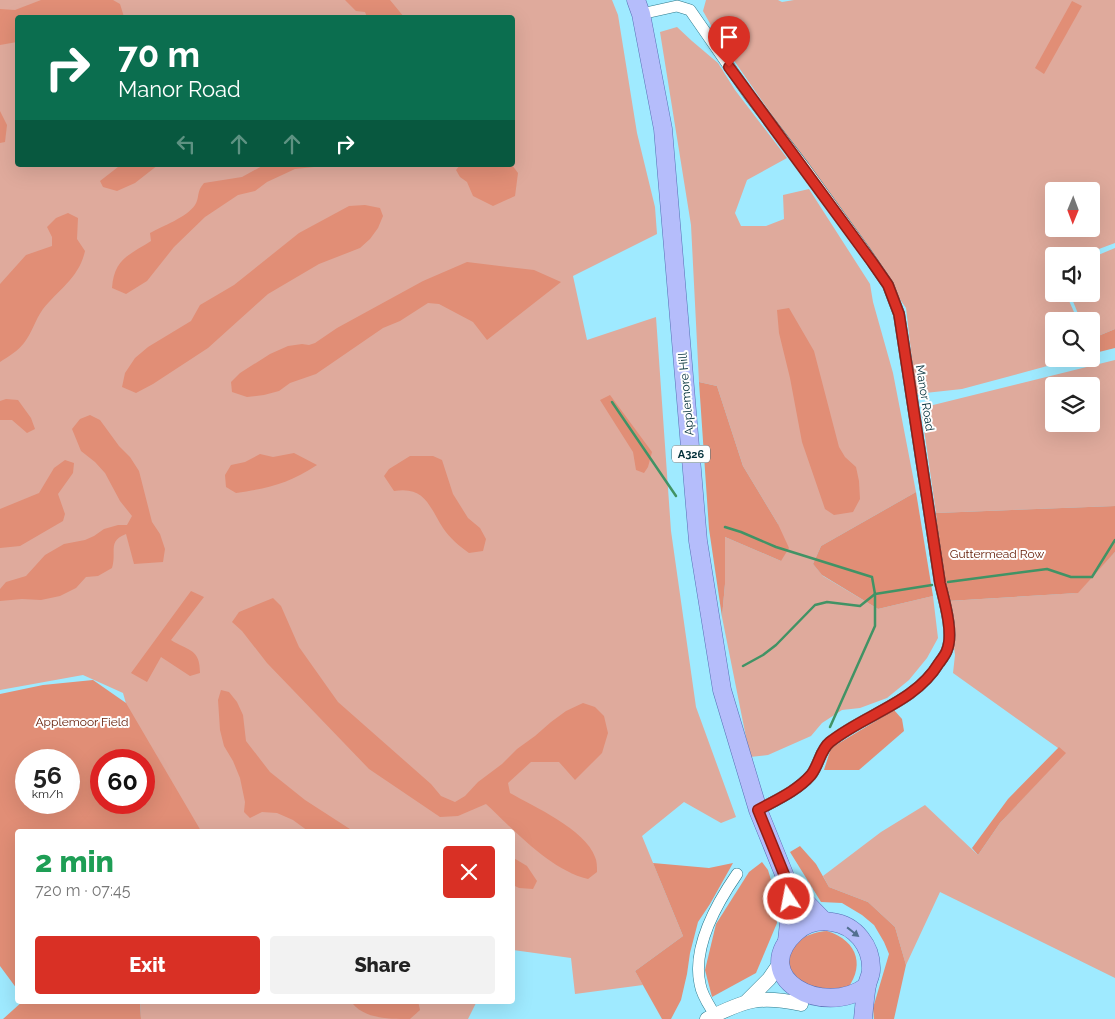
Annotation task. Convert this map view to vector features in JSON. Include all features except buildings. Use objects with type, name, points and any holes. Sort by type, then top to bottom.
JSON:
[{"type":"main road","name":"Applemore Hill","points":[[639,7],[663,129],[698,541],[722,690],[758,810],[788,884],[790,914],[788,942]]},
{"type":"main road","name":"Applemore Hill","points":[[788,884],[824,921]]},
{"type":"main road","points":[[863,1019],[871,963],[864,941],[853,930],[839,923],[824,921],[810,924],[797,931],[782,952],[780,964],[785,987],[801,1004],[813,1010],[828,1014],[839,1010],[850,1005],[867,986]]},
{"type":"street","name":"Manor Road","points":[[639,7],[679,3],[690,10],[749,95],[815,182],[888,285],[899,314],[938,573],[949,624],[948,649],[922,686],[903,699],[841,733],[826,745],[812,774],[793,791],[758,810]]},
{"type":"street","points":[[737,874],[719,901],[702,946],[698,969],[700,984],[711,1017],[747,1001],[766,999],[801,1004]]},
{"type":"street","points":[[747,1001],[769,979],[780,964]]},
{"type":"shaded area","points":[[0,0],[612,0],[618,15],[637,133],[655,207],[657,234],[573,276],[587,340],[656,317],[671,531],[696,707],[736,817],[721,823],[684,802],[642,836],[683,936],[635,971],[643,985],[575,994],[571,958],[515,950],[515,829],[169,829],[155,790],[155,749],[139,749],[123,693],[83,675],[0,690]]},
{"type":"shaded area","points":[[706,0],[778,0],[782,2],[794,0],[1115,0],[1115,243],[1100,249],[1100,247],[1045,247],[1045,302],[1070,302],[1074,312],[1045,312],[1045,367],[962,389],[916,394],[906,308],[717,36],[703,11]]},
{"type":"shaded area","points":[[677,27],[718,63],[735,90],[787,158],[747,180],[735,213],[741,226],[766,226],[784,219],[783,195],[809,189],[870,284],[873,302],[893,373],[916,492],[821,546],[813,564],[823,576],[878,609],[933,596],[938,638],[927,658],[909,680],[887,698],[860,708],[842,710],[822,723],[811,736],[768,755],[750,757],[722,617],[725,584],[725,537],[781,561],[778,524],[743,466],[717,386],[699,382],[691,225],[660,32]]},
{"type":"shaded area","points":[[1115,248],[1115,329],[1100,335],[1100,312],[1077,312],[1073,302],[1100,302],[1100,254]]},
{"type":"shaded area","points":[[1115,360],[1115,506],[936,513],[921,408],[1045,377],[1045,432],[1100,432],[1100,377],[1046,377],[1087,367],[1100,367],[1100,364]]},
{"type":"shaded area","points":[[1115,552],[1115,978],[940,892],[906,965],[895,927],[868,902],[829,887],[823,876],[881,832],[925,805],[978,855],[1000,823],[1065,753],[953,673],[955,655],[948,601],[1077,593]]},
{"type":"shaded area","points":[[140,1004],[476,1004],[468,1019],[141,1019]]},
{"type":"green space","points":[[41,0],[113,0],[120,4],[123,15],[15,15],[15,42],[0,45],[0,9],[15,10]]},
{"type":"green space","points":[[345,0],[390,0],[402,15],[366,15],[365,12],[356,11]]},
{"type":"green space","points":[[1072,1],[1082,6],[1044,74],[1035,68]]},
{"type":"green space","points":[[0,111],[7,125],[5,142],[0,143]]},
{"type":"green space","points":[[118,167],[155,167],[135,183],[117,191],[103,187],[100,181]]},
{"type":"green space","points":[[260,167],[314,167],[295,169],[267,182],[255,191],[238,195],[205,217],[174,247],[147,281],[126,294],[112,288],[113,278],[119,264],[130,254],[151,241],[150,233],[181,217],[191,209],[195,205],[204,183],[242,177]]},
{"type":"green space","points":[[458,167],[514,167],[518,173],[515,196],[493,206],[473,196],[467,182],[460,177],[456,170]]},
{"type":"green space","points":[[365,205],[380,208],[383,216],[378,228],[360,248],[319,264],[268,294],[208,348],[153,384],[136,393],[122,387],[125,373],[135,358],[148,347],[191,321],[200,305],[234,285],[299,233],[349,206]]},
{"type":"green space","points":[[68,213],[78,218],[77,239],[85,251],[78,269],[68,283],[43,309],[24,343],[0,362],[0,284],[26,255],[52,246],[52,237],[47,227],[56,218]]},
{"type":"green space","points":[[467,262],[534,270],[561,282],[487,340],[473,322],[439,304],[428,303],[400,321],[383,328],[316,374],[290,383],[279,391],[247,397],[232,392],[231,382],[240,373],[270,354],[288,346],[315,343],[337,328],[423,281]]},
{"type":"green space","points":[[789,308],[814,351],[839,447],[845,457],[856,467],[860,499],[853,512],[834,515],[825,509],[802,442],[779,333],[777,310]]},
{"type":"green space","points":[[1115,329],[1115,348],[1100,352],[1100,335]]},
{"type":"green space","points":[[699,382],[717,386],[743,466],[778,524],[789,548],[781,561],[725,537],[725,584],[722,617],[709,529]]},
{"type":"green space","points":[[610,395],[652,452],[648,467],[644,473],[636,470],[633,452],[600,400]]},
{"type":"green space","points":[[6,399],[18,400],[31,418],[35,429],[27,433],[12,420],[0,420],[0,401]]},
{"type":"green space","points":[[90,415],[100,420],[139,471],[152,522],[160,534],[165,549],[163,562],[134,564],[126,534],[116,540],[112,568],[98,576],[86,577],[76,588],[60,596],[41,600],[0,601],[0,589],[6,582],[26,576],[45,555],[64,544],[85,540],[104,529],[118,525],[127,525],[132,516],[120,501],[105,473],[81,451],[72,429],[80,419]]},
{"type":"green space","points":[[294,453],[317,465],[297,477],[268,487],[236,493],[226,487],[225,475],[231,465],[245,462],[260,454],[273,457]]},
{"type":"green space","points":[[410,456],[433,456],[442,460],[453,494],[468,518],[480,528],[486,539],[483,551],[469,553],[458,545],[443,528],[425,499],[413,492],[404,490],[394,491],[384,476],[389,469]]},
{"type":"green space","points":[[65,460],[74,463],[73,473],[58,494],[65,514],[63,521],[20,546],[0,548],[0,509],[39,493],[54,468]]},
{"type":"green space","points":[[916,492],[933,596],[878,609],[822,575],[813,564],[821,546]]},
{"type":"green space","name":"Guttermead Row","points":[[1115,506],[1115,552],[1078,593],[948,601],[938,539],[936,513]]},
{"type":"green space","points":[[191,591],[204,597],[171,640],[195,654],[198,659],[200,673],[190,676],[161,657],[147,682],[131,673]]},
{"type":"green space","points":[[273,598],[281,606],[299,647],[338,702],[431,784],[441,796],[455,802],[465,796],[478,782],[502,764],[517,749],[566,711],[583,703],[595,707],[604,716],[608,733],[602,753],[575,780],[559,762],[531,762],[508,783],[510,793],[558,820],[581,837],[590,847],[595,857],[597,872],[588,879],[560,867],[533,848],[515,831],[515,829],[513,829],[486,804],[458,816],[440,817],[369,769],[267,663],[242,631],[232,622],[239,612]]},
{"type":"green space","name":"Applemoor Field","points":[[93,680],[126,703],[153,749],[90,749],[90,814],[155,814],[155,752],[200,829],[15,829],[15,986],[0,966],[0,694],[43,685]]},
{"type":"green space","points":[[221,690],[229,692],[237,702],[243,715],[246,741],[270,772],[305,800],[350,829],[305,829],[293,820],[277,813],[262,812],[250,818],[244,812],[245,802],[240,778],[224,746],[220,730],[218,700]]},
{"type":"green space","points":[[894,710],[902,719],[904,731],[859,770],[824,770],[831,748]]},
{"type":"green space","points":[[1059,747],[1066,753],[1000,823],[978,855],[972,848],[1008,799]]},
{"type":"green space","points":[[800,846],[816,864],[829,887],[868,902],[895,927],[906,965],[894,1019],[874,1019],[873,1008],[889,954],[884,942],[874,925],[862,915],[842,903],[821,902],[790,852]]},
{"type":"green space","points":[[515,859],[527,866],[537,881],[533,889],[515,886]]},
{"type":"green space","points":[[762,862],[768,870],[774,890],[777,923],[756,973],[712,997],[705,970],[716,924],[749,872]]},
{"type":"green space","points":[[653,863],[709,868],[733,863],[698,922],[681,1000],[671,1019],[662,1019],[635,971],[683,936]]},
{"type":"green space","points":[[827,931],[846,941],[856,956],[857,965],[851,984],[844,993],[801,992],[789,966],[788,956],[791,949],[800,940],[813,933]]},
{"type":"green space","points":[[20,1004],[140,1004],[141,1019],[3,1019]]},
{"type":"green space","points":[[353,1004],[419,1004],[420,1010],[410,1019],[378,1017],[357,1008]]},
{"type":"waterway","points":[[612,402],[676,496]]},
{"type":"waterway","points":[[725,527],[776,547],[872,577],[875,594],[932,585]]},
{"type":"waterway","points":[[948,582],[1047,569],[1071,577],[1092,577],[1115,540]]},
{"type":"waterway","points":[[743,666],[776,645],[815,605],[827,602],[860,606],[875,594]]},
{"type":"waterway","points":[[830,727],[875,626],[875,594]]},
{"type":"route","points":[[729,67],[804,167],[888,285],[899,314],[940,583],[949,624],[948,649],[922,686],[903,699],[841,733],[826,745],[812,774],[793,791],[758,810],[788,884],[789,899]]}]
